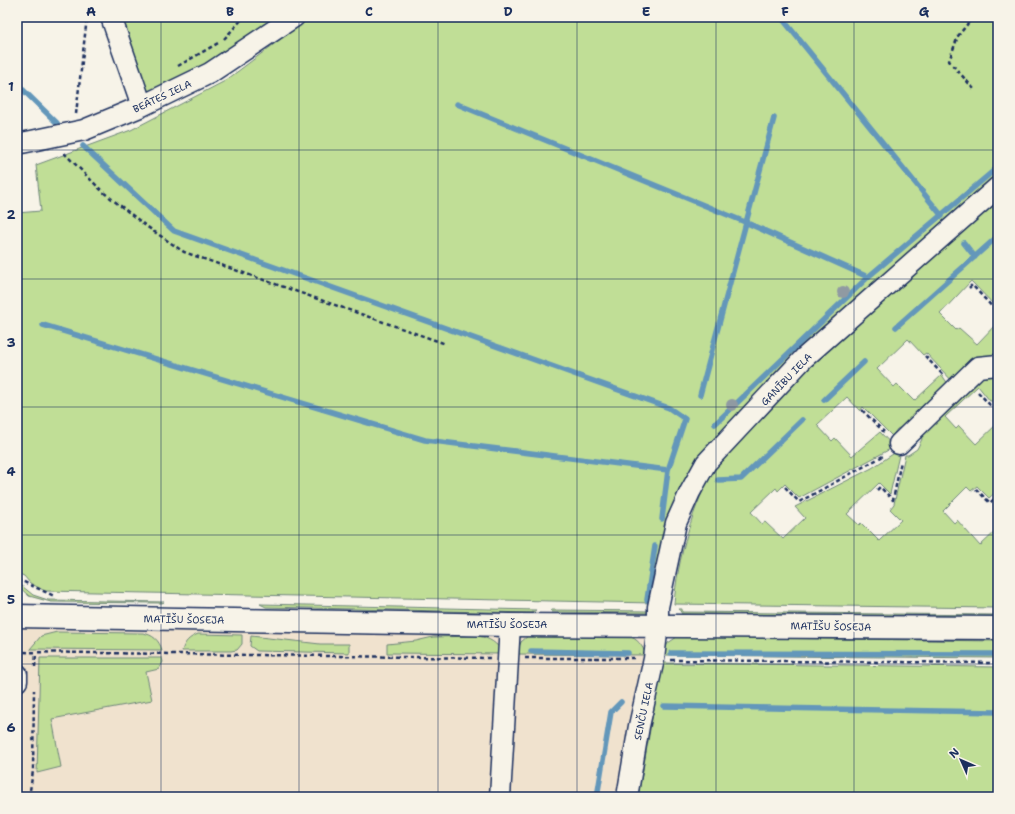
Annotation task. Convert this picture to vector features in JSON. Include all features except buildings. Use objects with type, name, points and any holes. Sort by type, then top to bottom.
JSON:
[{"type":"main road","name":"MATĪŠU ŠOSEJA","points":[[17,616],[510,625],[658,624],[998,628]]},
{"type":"street","points":[[111,17],[142,106]]},
{"type":"street","name":"BEĀTES IELA","points":[[17,144],[84,130],[142,106],[210,73],[294,17]]},
{"type":"street","name":"GANĪBU IELA","points":[[658,624],[658,607],[676,524],[690,492],[706,463],[804,358],[998,187]]},
{"type":"street","points":[[899,444],[978,367],[998,365]]},
{"type":"street","name":"SENČU IELA","points":[[627,797],[638,726],[654,659],[658,624]]},
{"type":"street","points":[[500,797],[510,625]]},
{"type":"street","points":[[26,672],[26,683]]},
{"type":"path","points":[[74,132],[87,17]]},
{"type":"path","points":[[177,66],[225,39],[244,17]]},
{"type":"path","points":[[973,17],[958,36],[948,61],[974,89]]},
{"type":"path","points":[[48,138],[103,192],[146,226],[184,252],[446,344]]},
{"type":"path","points":[[969,288],[972,285],[998,313]]},
{"type":"path","points":[[925,356],[955,388]]},
{"type":"path","points":[[976,390],[990,404],[998,404]]},
{"type":"path","points":[[862,410],[884,432],[899,444],[902,454],[893,500],[880,487],[877,490]]},
{"type":"path","points":[[785,487],[799,502],[890,452],[899,444]]},
{"type":"path","points":[[976,489],[990,503],[998,495]]},
{"type":"path","points":[[17,581],[22,581]]},
{"type":"path","points":[[17,652],[161,655],[498,658]]},
{"type":"path","points":[[26,672],[36,653]]},
{"type":"path","points":[[520,658],[641,658]]},
{"type":"path","points":[[667,660],[998,663]]},
{"type":"path","points":[[26,683],[33,771],[29,797]]},
{"type":"shaded area","points":[[17,616],[658,624],[629,797],[17,797]]},
{"type":"green space","points":[[121,17],[276,17],[207,66],[144,98]]},
{"type":"green space","points":[[310,17],[998,17],[998,181],[717,443],[654,603],[45,591],[30,583],[24,576],[17,573],[17,213],[41,211],[36,165],[131,130],[225,81]]},
{"type":"green space","points":[[998,198],[998,309],[971,281],[940,314],[956,330],[959,328],[977,344],[998,322],[998,359],[954,383],[926,353],[923,355],[908,339],[877,369],[894,387],[897,384],[914,401],[942,375],[950,387],[906,425],[897,429],[892,436],[863,407],[860,411],[847,397],[817,425],[832,441],[835,438],[852,456],[880,432],[894,447],[799,498],[785,484],[778,491],[776,488],[751,512],[762,524],[765,522],[783,539],[805,518],[795,507],[872,468],[896,452],[899,455],[890,494],[879,483],[847,514],[859,525],[861,523],[879,541],[901,520],[890,509],[894,504],[905,455],[908,455],[917,449],[922,439],[918,431],[980,371],[998,369],[998,401],[990,401],[978,386],[945,417],[956,429],[959,426],[976,444],[998,423],[998,490],[989,498],[977,486],[971,491],[967,487],[943,511],[954,523],[957,520],[980,546],[998,529],[998,608],[674,604],[683,551],[693,515],[700,497],[716,466],[730,448],[746,430],[833,346]]},
{"type":"green space","points":[[18,586],[22,586],[33,595],[48,600],[164,602],[51,602],[29,596]]},
{"type":"green space","points":[[260,604],[536,610],[532,613],[266,607]]},
{"type":"green space","points":[[679,609],[682,609],[682,612],[998,615],[998,617],[682,614]]},
{"type":"green space","points":[[551,610],[651,611],[649,613],[552,612]]},
{"type":"green space","points":[[57,632],[143,633],[155,638],[162,650],[30,649],[41,636]]},
{"type":"green space","points":[[198,634],[242,635],[242,644],[237,650],[231,651],[182,651],[188,640]]},
{"type":"green space","points":[[251,636],[320,644],[349,644],[349,653],[257,651],[250,646]]},
{"type":"green space","points":[[478,636],[493,642],[499,647],[503,654],[387,653],[387,644],[416,641],[433,637]]},
{"type":"green space","points":[[528,636],[628,636],[639,643],[646,655],[516,654],[521,642]]},
{"type":"green space","points":[[677,637],[998,641],[998,658],[662,655],[668,643]]},
{"type":"green space","points":[[40,658],[162,658],[163,662],[159,669],[146,672],[152,700],[52,719],[61,767],[37,773]]},
{"type":"green space","points":[[662,663],[998,667],[998,797],[638,797]]},
{"type":"waterway","points":[[781,17],[942,216]]},
{"type":"waterway","points":[[17,84],[57,123]]},
{"type":"waterway","points":[[457,104],[745,222],[868,277]]},
{"type":"waterway","points":[[700,395],[774,118]]},
{"type":"waterway","points":[[83,146],[174,231],[669,408],[685,419],[668,470],[662,519]]},
{"type":"waterway","points":[[715,424],[868,277],[998,167]]},
{"type":"waterway","points":[[896,327],[998,236]]},
{"type":"waterway","points":[[964,243],[975,257]]},
{"type":"waterway","points":[[43,325],[425,440],[668,470]]},
{"type":"waterway","points":[[824,400],[864,362]]},
{"type":"waterway","points":[[718,480],[741,479],[802,420]]},
{"type":"waterway","points":[[647,600],[655,546]]},
{"type":"waterway","points":[[531,651],[628,653]]},
{"type":"waterway","points":[[671,653],[998,654]]},
{"type":"waterway","points":[[597,797],[611,712],[621,702]]},
{"type":"waterway","points":[[664,706],[998,712]]}]
